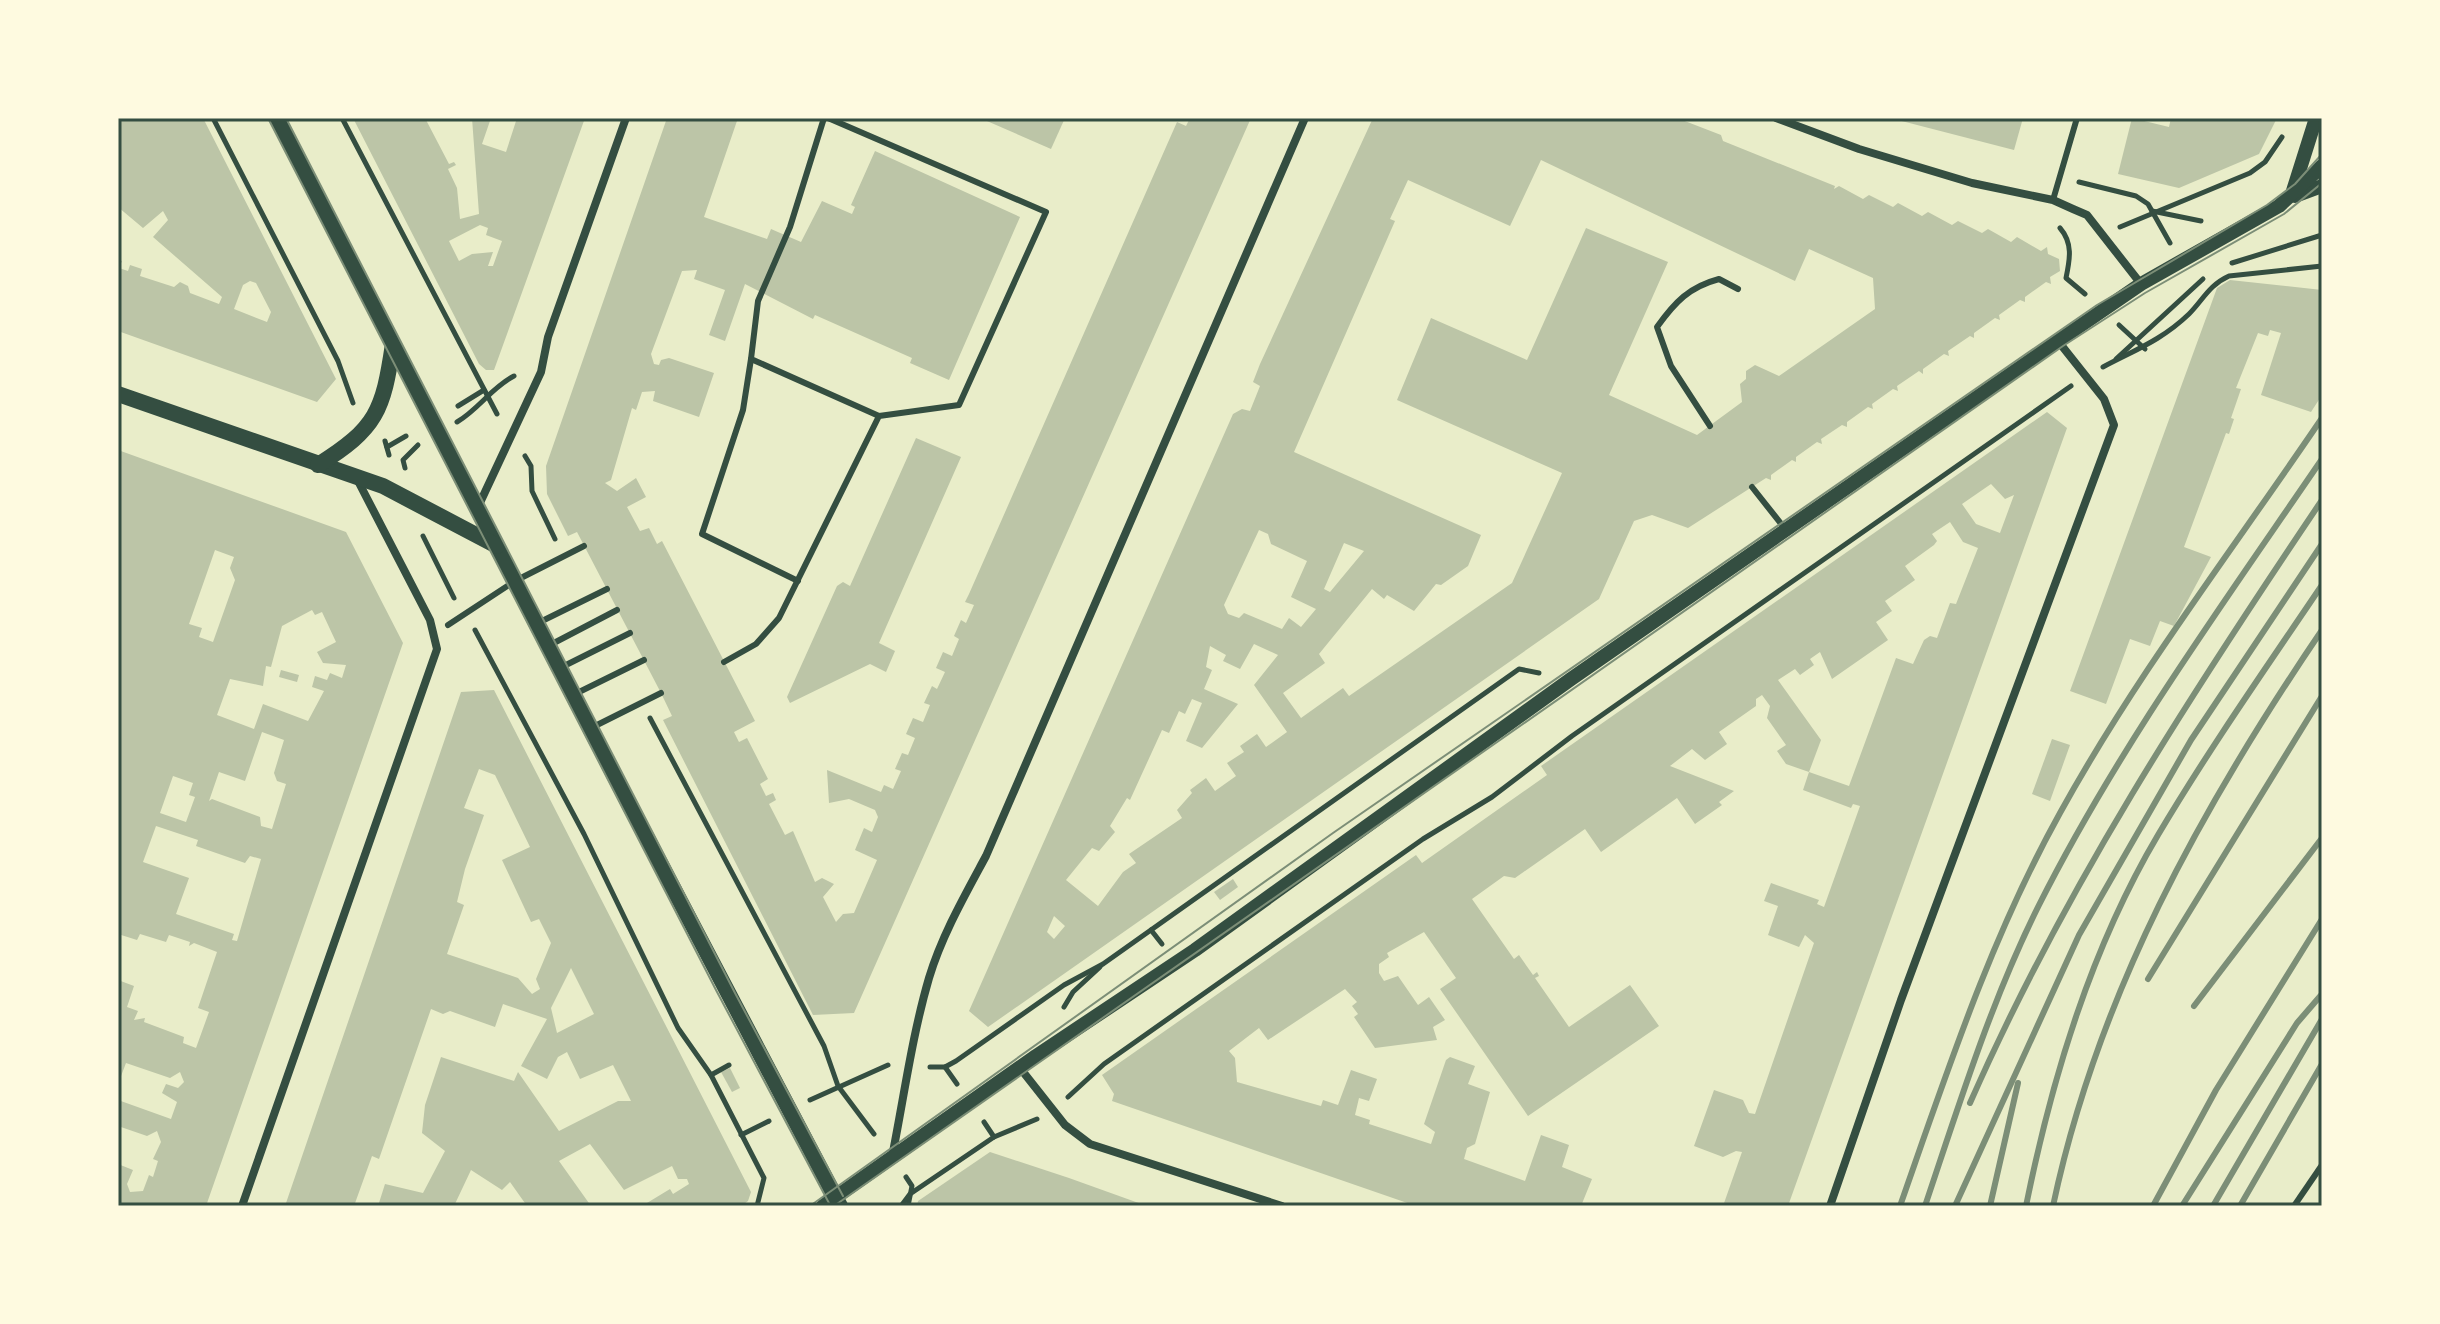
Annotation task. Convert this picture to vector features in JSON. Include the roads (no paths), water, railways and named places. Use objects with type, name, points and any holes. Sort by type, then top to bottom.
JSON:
[{"type":"main road","points":[[277,118],[833,1203]]},
{"type":"main road","points":[[318,465],[349,445],[384,394],[393,344]]},
{"type":"main road","points":[[118,394],[383,486],[499,547]]},
{"type":"street","points":[[478,507],[541,372],[548,337],[626,118]]},
{"type":"street","points":[[892,1157],[913,1043],[930,976],[953,918],[986,856],[1305,118]]},
{"type":"street","points":[[1776,118],[1859,149],[1972,183],[2053,200],[2087,215],[2141,284]]},
{"type":"street","points":[[2291,198],[2316,118]]},
{"type":"street","points":[[2291,198],[2322,166]]},
{"type":"street","points":[[833,1203],[892,1157],[1195,950],[1571,679],[2141,284],[2291,198],[2322,186]]},
{"type":"street","points":[[1830,1206],[1901,1000],[2114,425],[2104,399],[2058,341]]},
{"type":"street","points":[[242,1206],[437,649],[430,620],[357,478]]},
{"type":"street","points":[[1020,1068],[1065,1125],[1090,1144],[1282,1206]]},
{"type":"lane","points":[[751,359],[879,416],[959,405],[1046,212],[826,118],[790,227],[758,301],[743,410],[702,534],[798,581]]},
{"type":"lane","points":[[2053,200],[2077,118]]},
{"type":"lane","points":[[1710,426],[1671,366],[1657,327],[1674,303],[1703,283],[1719,279],[1738,289]]},
{"type":"lane","points":[[724,662],[756,644],[779,618],[879,416]]},
{"type":"lane","points":[[1752,487],[1786,530]]},
{"type":"lane","points":[[448,625],[465,617],[515,581],[584,546]]},
{"type":"lane","points":[[537,623],[607,589]]},
{"type":"lane","points":[[548,645],[617,610]]},
{"type":"lane","points":[[560,668],[630,633]]},
{"type":"lane","points":[[573,695],[644,660]]},
{"type":"lane","points":[[591,728],[661,693]]},
{"type":"lane","points":[[2294,1206],[2322,1165]]},
{"type":"tram line","points":[[268,118],[716,990],[830,1205]]},
{"type":"tram line","points":[[286,118],[735,993],[843,1196]]},
{"type":"tram line","points":[[810,1206],[1333,833],[2097,305],[2267,205],[2295,184],[2322,154]]},
{"type":"tram line","points":[[834,1206],[2063,346],[2145,293],[2284,214],[2322,183]]},
{"type":"railway","points":[[1900,1206],[1991,957],[2060,813],[2153,662],[2322,418]]},
{"type":"railway","points":[[1925,1206],[1977,1054],[2006,978],[2039,905],[2137,733],[2322,459]]},
{"type":"railway","points":[[1970,1103],[2046,946],[2088,869],[2178,720],[2322,500]]},
{"type":"railway","points":[[1955,1206],[2079,935],[2191,740],[2322,544]]},
{"type":"railway","points":[[2026,1206],[2048,1110],[2077,1015],[2134,878],[2177,803],[2322,585]]},
{"type":"railway","points":[[2053,1206],[2097,1052],[2159,905],[2235,765],[2322,630]]},
{"type":"railway","points":[[2148,979],[2322,696]]},
{"type":"railway","points":[[2194,1006],[2322,838]]},
{"type":"railway","points":[[2153,1206],[2216,1090],[2322,919]]},
{"type":"railway","points":[[2182,1206],[2297,1023],[2322,994]]},
{"type":"railway","points":[[2213,1206],[2322,1019]]},
{"type":"railway","points":[[2240,1206],[2322,1064]]},
{"type":"railway","points":[[1990,1206],[2018,1083]]}]
